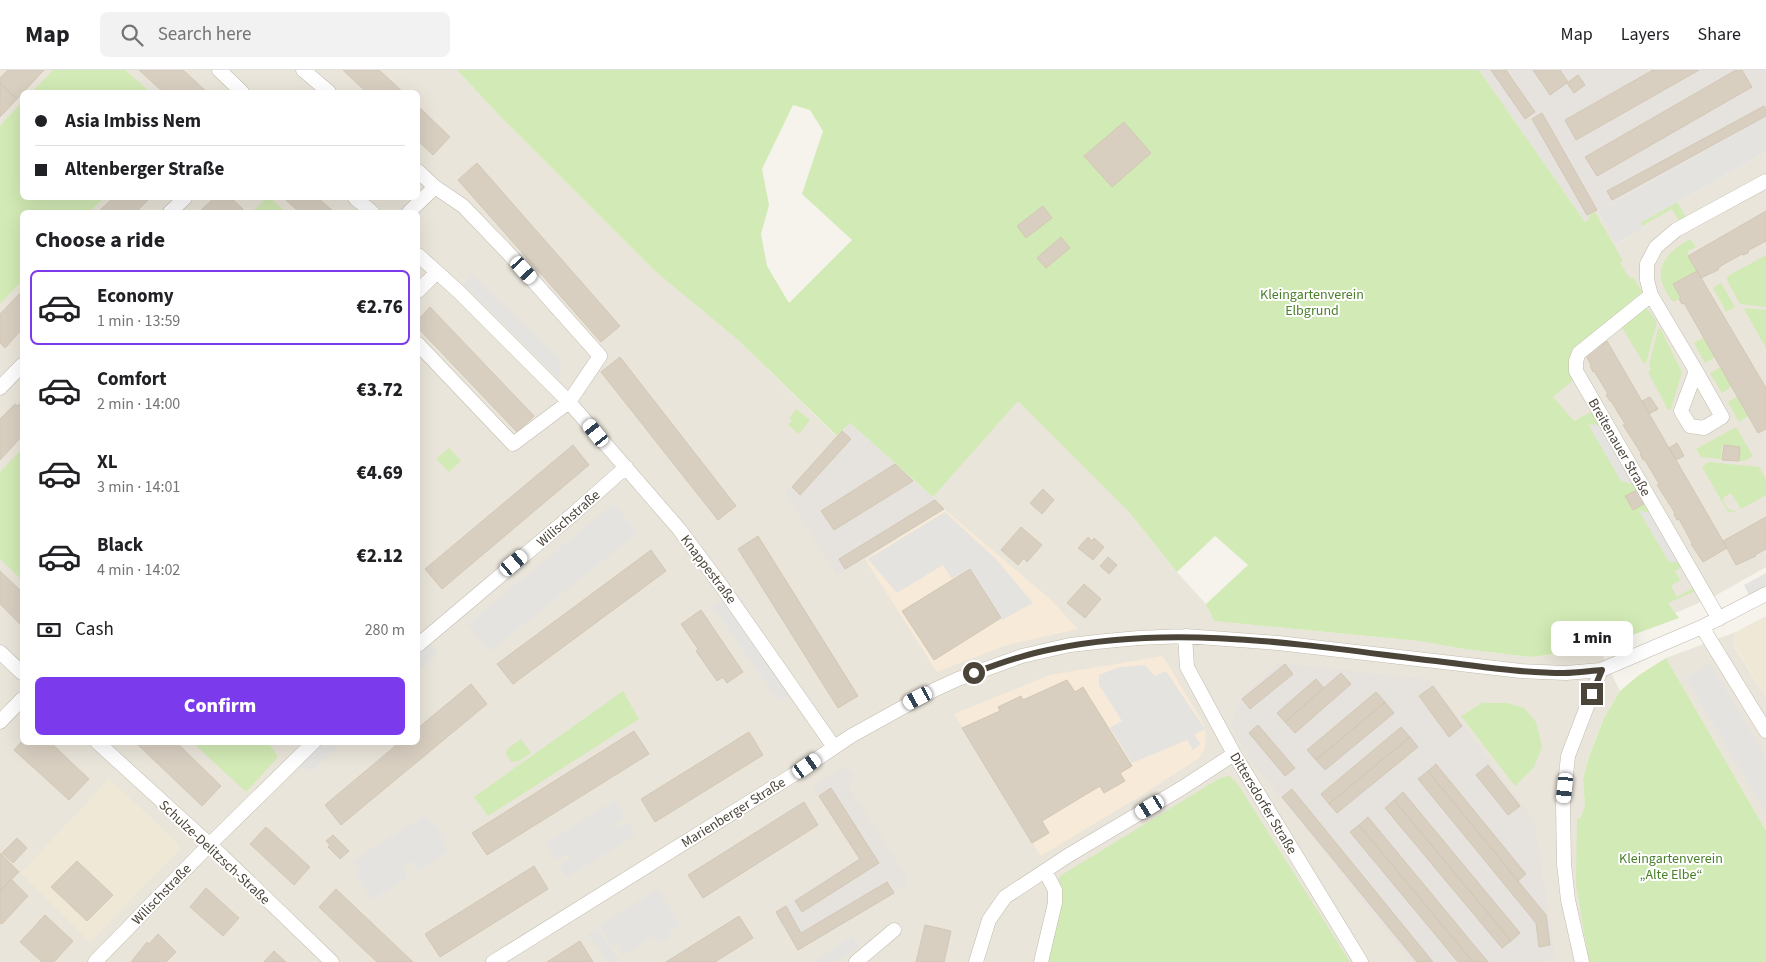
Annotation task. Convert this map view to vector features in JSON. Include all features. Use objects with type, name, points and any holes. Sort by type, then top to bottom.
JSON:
[{"type":"street","points":[[219,70],[240,90]]},
{"type":"street","points":[[303,70],[327,90]]},
{"type":"street","points":[[420,173],[435,187],[463,206],[511,256],[600,356],[570,402],[513,444],[420,346]]},
{"type":"street","points":[[1696,370],[1651,295],[1647,280],[1647,264],[1656,247],[1676,230],[1766,181]]},
{"type":"street","points":[[411,210],[435,187]]},
{"type":"street","points":[[172,210],[183,200]]},
{"type":"street","points":[[357,200],[370,210]]},
{"type":"street","name":"Knappestraße","points":[[420,257],[458,291],[570,402],[679,529],[720,584],[834,747]]},
{"type":"street","points":[[420,290],[436,273]]},
{"type":"street","name":"Breitenauer Straße","points":[[1651,295],[1579,352],[1576,361],[1576,371],[1719,619]]},
{"type":"street","points":[[0,388],[20,367]]},
{"type":"street","name":"Wilischstraße","points":[[420,643],[626,467]]},
{"type":"street","name":"Marienberger Straße","points":[[493,962],[793,775],[834,747],[934,690],[1022,656],[1061,647],[1106,641],[1185,636],[1278,643],[1521,671],[1566,673],[1602,670],[1702,628],[1766,594]]},
{"type":"street","points":[[1702,628],[1766,730]]},
{"type":"street","name":"Dittersdorfer Straße","points":[[1185,636],[1187,667],[1234,754],[1361,962]]},
{"type":"street","points":[[0,652],[20,671]]},
{"type":"street","points":[[1582,962],[1568,900],[1564,856],[1563,804],[1568,756],[1602,670]]},
{"type":"street","points":[[0,722],[20,701]]},
{"type":"street","name":"Schulze-Delitzsch-Straße","points":[[100,745],[222,856],[332,962]]},
{"type":"street","name":"Wilischstraße","points":[[95,962],[209,845],[311,745]]},
{"type":"street","points":[[976,962],[984,930],[995,909],[1005,897],[1234,754]]},
{"type":"street","points":[[1041,962],[1055,903],[1055,890],[1045,871]]},
{"type":"street","points":[[863,961],[894,930]]},
{"type":"shaded area","points":[[0,70],[457,70],[496,112],[656,272],[738,340],[836,436],[933,497],[1018,400],[1129,512],[1177,572],[1206,604],[1214,621],[1419,641],[1464,649],[1531,657],[1584,652],[1599,648],[1620,691],[1604,718],[1589,755],[1583,779],[1585,806],[1580,819],[1589,962],[0,962]]},
{"type":"shaded area","points":[[1479,70],[1766,70],[1766,116],[1589,216],[1590,219],[1585,222]]},
{"type":"shaded area","points":[[1766,116],[1766,152],[1640,223],[1643,229],[1616,244],[1598,211]]},
{"type":"shaded area","points":[[1766,152],[1766,567],[1715,596],[1675,613],[1523,398],[1588,216],[1598,211],[1617,244],[1643,229],[1640,223]]},
{"type":"shaded area","points":[[473,275],[561,360],[560,380],[463,284]]},
{"type":"shaded area","points":[[850,423],[944,509],[837,576],[785,492]]},
{"type":"shaded area","points":[[1588,424],[1603,426],[1636,485],[1621,481]]},
{"type":"shaded area","points":[[614,503],[637,533],[490,652],[467,625]]},
{"type":"shaded area","points":[[944,509],[1052,601],[1078,629],[1007,645],[937,672],[865,559]]},
{"type":"shaded area","points":[[1639,511],[1654,513],[1682,563],[1669,562]]},
{"type":"shaded area","points":[[945,512],[996,559],[1033,603],[1002,620],[970,568],[952,579],[943,565],[897,593],[868,559]]},
{"type":"shaded area","points":[[1766,573],[1766,586],[1749,595],[1744,585]]},
{"type":"shaded area","points":[[723,599],[791,694],[779,701],[713,607]]},
{"type":"shaded area","points":[[1766,616],[1766,697],[1733,644],[1736,632]]},
{"type":"shaded area","points":[[1736,632],[1733,645],[1766,697],[1766,831],[1666,658]]},
{"type":"shaded area","points":[[424,639],[438,653],[420,670],[420,643]]},
{"type":"shaded area","points":[[1162,656],[1204,725],[1206,734],[1205,748],[1199,758],[1041,856],[954,714],[1050,675]]},
{"type":"shaded area","points":[[1279,663],[1430,680],[1534,821],[1555,956],[1547,962],[1412,962],[1248,757],[1231,724],[1241,698]]},
{"type":"shaded area","points":[[1710,663],[1766,757],[1766,813],[1685,678]]},
{"type":"shaded area","points":[[1145,665],[1155,676],[1166,671],[1205,729],[1194,735],[1201,744],[1193,750],[1187,740],[1132,763],[1110,728],[1122,721],[1099,685],[1099,675],[1120,667]]},
{"type":"shaded area","points":[[312,745],[340,745],[312,771],[292,764]]},
{"type":"shaded area","points":[[842,767],[853,772],[849,787],[906,875],[906,885],[798,951],[774,912],[858,859],[813,787]]},
{"type":"shaded area","points":[[109,779],[178,843],[180,849],[90,942],[21,873]]},
{"type":"shaded area","points":[[615,800],[625,817],[614,824],[617,828],[628,822],[636,835],[567,877],[559,865],[570,858],[567,854],[556,860],[546,843]]},
{"type":"shaded area","points":[[425,815],[432,825],[434,823],[445,840],[443,842],[449,851],[418,871],[411,861],[402,867],[408,877],[372,900],[355,874],[359,871],[353,861]]},
{"type":"shaded area","points":[[658,889],[680,925],[669,931],[672,936],[659,943],[654,936],[624,955],[617,944],[612,947],[599,925]]},
{"type":"shaded area","points":[[597,928],[620,962],[607,962],[588,934]]},
{"type":"shaded area","points":[[852,936],[860,947],[837,962],[813,962]]},
{"type":"green space","points":[[53,70],[125,70],[148,90],[34,90]]},
{"type":"green space","name":"Kleingartenverein Elbgrund","points":[[457,70],[1479,70],[1585,222],[1590,219],[1588,216],[1595,212],[1623,261],[1620,263],[1630,279],[1633,277],[1643,293],[1575,351],[1576,378],[1553,397],[1574,421],[1595,410],[1684,566],[1675,571],[1680,580],[1671,586],[1677,597],[1696,586],[1698,591],[1668,603],[1679,618],[1591,650],[1531,657],[1464,649],[1419,641],[1214,621],[1206,604],[1248,565],[1215,536],[1177,572],[1129,512],[1018,401],[933,497],[850,423],[837,436],[738,340],[656,272],[496,112]],"holes":[[[793,105],[810,110],[823,131],[802,194],[852,240],[789,303],[767,266],[761,234],[769,205],[762,169]]]},
{"type":"green space","points":[[20,104],[20,200],[102,200],[91,210],[20,210],[20,283],[0,304],[0,126]]},
{"type":"green space","points":[[264,200],[272,200],[284,210],[254,210]]},
{"type":"green space","points":[[1677,202],[1686,217],[1679,221],[1672,209],[1642,226],[1640,223]]},
{"type":"green space","points":[[1690,239],[1696,247],[1688,251],[1688,256],[1697,271],[1673,284],[1681,298],[1673,302],[1663,285],[1661,270],[1667,257]]},
{"type":"green space","points":[[1766,255],[1766,307],[1740,304],[1727,280],[1728,276]]},
{"type":"green space","points":[[1721,283],[1735,307],[1726,312],[1713,288]]},
{"type":"green space","points":[[1645,306],[1657,322],[1646,363],[1644,364],[1621,326]]},
{"type":"green space","points":[[1744,309],[1766,310],[1766,348]]},
{"type":"green space","points":[[1660,328],[1682,372],[1671,409],[1668,410],[1648,372],[1651,370],[1649,365],[1658,329]]},
{"type":"green space","points":[[1704,337],[1715,355],[1714,358],[1705,363],[1694,343]]},
{"type":"green space","points":[[1721,367],[1731,385],[1730,388],[1722,393],[1710,373]]},
{"type":"green space","points":[[1738,396],[1748,414],[1747,417],[1739,422],[1728,402]]},
{"type":"green space","points":[[796,409],[810,420],[799,434],[788,425],[792,421],[789,418]]},
{"type":"green space","points":[[1736,427],[1753,456],[1745,461],[1739,461],[1740,447],[1722,445],[1721,459],[1701,457],[1696,449]]},
{"type":"green space","points":[[449,448],[461,461],[449,472],[436,459]]},
{"type":"green space","points":[[20,451],[20,578],[0,559],[0,472]]},
{"type":"green space","points":[[1709,462],[1759,467],[1766,480],[1766,495],[1741,509],[1731,493],[1724,497],[1723,501],[1728,509],[1736,511],[1728,512],[1702,467]]},
{"type":"green space","name":"Kleingartenverein „Alte Elbe“","points":[[1666,658],[1766,831],[1766,962],[1589,962],[1576,884],[1577,818],[1580,819],[1585,806],[1583,779],[1589,756],[1604,718],[1620,691],[1639,675]]},
{"type":"green space","points":[[623,691],[639,719],[488,816],[474,797]]},
{"type":"green space","points":[[1482,703],[1507,703],[1524,708],[1536,722],[1542,747],[1534,767],[1515,786],[1461,716]]},
{"type":"green space","points":[[521,739],[531,753],[519,761],[511,762],[506,754],[507,749]]},
{"type":"green space","points":[[195,745],[270,745],[278,757],[246,792]]},
{"type":"green space","points":[[1229,776],[1237,783],[1350,962],[1038,962],[1060,876],[1220,778]]},
{"type":"building","points":[[8,70],[44,70],[25,90],[20,90],[20,96],[17,99],[0,83],[0,78]]},
{"type":"building","points":[[139,70],[183,70],[205,90],[161,90]]},
{"type":"building","points":[[343,70],[379,70],[401,90],[364,90]]},
{"type":"building","points":[[1491,70],[1506,70],[1535,112],[1525,119]]},
{"type":"building","points":[[1533,70],[1560,70],[1568,82],[1550,95]]},
{"type":"building","points":[[1653,70],[1699,70],[1576,140],[1565,120]]},
{"type":"building","points":[[1736,70],[1742,70],[1752,87],[1597,176],[1585,157]]},
{"type":"building","points":[[1578,75],[1585,85],[1574,93],[1567,83]]},
{"type":"building","points":[[0,83],[17,99],[0,117]]},
{"type":"building","points":[[1764,106],[1766,116],[1612,200],[1607,191]]},
{"type":"building","points":[[420,108],[450,137],[433,155],[420,143]]},
{"type":"building","points":[[1542,113],[1597,210],[1587,215],[1532,119]]},
{"type":"building","points":[[1124,122],[1151,153],[1112,187],[1084,156]]},
{"type":"building","points":[[477,163],[620,326],[601,342],[458,180]]},
{"type":"building","points":[[111,200],[148,200],[138,210],[100,210]]},
{"type":"building","points":[[212,200],[233,200],[243,209],[242,210],[201,210]]},
{"type":"building","points":[[286,200],[320,200],[332,210],[297,210]]},
{"type":"building","points":[[1043,206],[1052,218],[1026,238],[1017,226]]},
{"type":"building","points":[[1766,211],[1766,241],[1749,250],[1748,253],[1742,254],[1719,267],[1718,270],[1701,278],[1688,256]]},
{"type":"building","points":[[1061,237],[1070,248],[1046,268],[1037,258]]},
{"type":"building","points":[[1697,271],[1766,388],[1766,429],[1758,433],[1684,303],[1682,304],[1679,299],[1681,298],[1673,284]]},
{"type":"building","points":[[20,293],[20,331],[5,348],[0,343],[0,314]]},
{"type":"building","points":[[430,307],[534,416],[517,432],[420,330],[420,318]]},
{"type":"building","points":[[1607,341],[1727,548],[1703,562],[1623,425],[1625,424],[1606,395],[1608,394],[1590,366],[1585,354]]},
{"type":"building","points":[[620,357],[736,506],[718,520],[601,372]]},
{"type":"building","points":[[1650,397],[1658,409],[1649,414],[1642,401]]},
{"type":"building","points":[[15,404],[18,406],[20,404],[20,438],[0,460],[0,419]]},
{"type":"building","points":[[842,431],[851,439],[800,495],[792,487]]},
{"type":"building","points":[[1677,443],[1684,456],[1676,460],[1669,448]]},
{"type":"building","points":[[573,445],[589,465],[442,589],[425,569]]},
{"type":"building","points":[[1724,445],[1740,447],[1739,461],[1722,460]]},
{"type":"building","points":[[895,464],[913,481],[834,530],[821,511]]},
{"type":"building","points":[[1043,489],[1054,500],[1042,514],[1030,503]]},
{"type":"building","points":[[1637,490],[1645,503],[1633,510],[1625,496]]},
{"type":"building","points":[[935,500],[944,509],[845,569],[839,559]]},
{"type":"building","points":[[1766,517],[1766,549],[1736,565],[1723,541]]},
{"type":"building","points":[[1021,527],[1042,545],[1027,562],[1024,558],[1018,565],[1001,550]]},
{"type":"building","points":[[758,536],[858,696],[838,708],[738,549]]},
{"type":"building","points":[[1088,537],[1092,541],[1094,538],[1104,547],[1093,560],[1078,548]]},
{"type":"building","points":[[651,550],[666,571],[513,684],[497,664]]},
{"type":"building","points":[[1108,557],[1117,565],[1109,574],[1100,566]]},
{"type":"building","points":[[970,569],[1001,618],[934,660],[902,611]]},
{"type":"building","points":[[0,571],[20,590],[20,624],[0,604]]},
{"type":"building","points":[[1084,584],[1101,599],[1085,618],[1067,603]]},
{"type":"building","points":[[701,610],[743,672],[727,683],[723,677],[717,681],[696,651],[698,649],[681,624]]},
{"type":"building","points":[[1285,664],[1293,674],[1250,709],[1242,699]]},
{"type":"building","points":[[1341,673],[1351,684],[1295,733],[1285,722]]},
{"type":"building","points":[[1316,679],[1324,688],[1285,722],[1277,713]]},
{"type":"building","points":[[1067,680],[1075,692],[1083,687],[1132,766],[1120,773],[1125,781],[1104,793],[1100,786],[1042,821],[1049,833],[1032,843],[962,728],[1000,711],[998,707],[1021,696],[1023,700]]},
{"type":"building","points":[[471,684],[487,704],[341,825],[325,805],[396,745],[420,745],[420,726]]},
{"type":"building","points":[[1433,686],[1462,726],[1449,737],[1419,696]]},
{"type":"building","points":[[1376,692],[1385,702],[1316,760],[1307,750]]},
{"type":"building","points":[[1385,702],[1394,713],[1325,770],[1316,760]]},
{"type":"building","points":[[1258,725],[1295,768],[1285,776],[1249,733]]},
{"type":"building","points":[[1401,727],[1410,737],[1329,804],[1321,794]]},
{"type":"building","points":[[634,731],[649,754],[487,855],[472,833]]},
{"type":"building","points":[[749,732],[763,755],[655,822],[641,799]]},
{"type":"building","points":[[1410,737],[1418,747],[1337,813],[1329,804]]},
{"type":"building","points":[[20,743],[20,745],[53,745],[89,779],[69,800],[14,750]]},
{"type":"building","points":[[138,745],[179,745],[221,786],[202,806]]},
{"type":"building","points":[[1436,764],[1526,874],[1518,881],[1428,771]]},
{"type":"building","points":[[1488,765],[1520,806],[1508,815],[1476,775]]},
{"type":"building","points":[[1428,771],[1546,915],[1550,945],[1539,947],[1536,923],[1418,779]]},
{"type":"building","points":[[831,788],[879,863],[802,912],[795,901],[860,859],[819,796]]},
{"type":"building","points":[[1292,789],[1433,962],[1417,962],[1282,797]]},
{"type":"building","points":[[1403,792],[1520,933],[1511,941],[1394,800]]},
{"type":"building","points":[[1394,800],[1511,941],[1502,948],[1385,808]]},
{"type":"building","points":[[804,802],[818,825],[703,898],[688,875]]},
{"type":"building","points":[[1368,817],[1488,962],[1473,962],[1359,825]]},
{"type":"building","points":[[1359,825],[1473,962],[1458,962],[1350,832]]},
{"type":"building","points":[[266,827],[310,867],[294,885],[250,844]]},
{"type":"building","points":[[333,835],[349,851],[340,859],[328,847],[330,845],[326,841]]},
{"type":"building","points":[[17,838],[27,848],[13,863],[2,853]]},
{"type":"building","points":[[0,853],[19,872],[0,891]]},
{"type":"building","points":[[77,861],[113,895],[87,921],[51,887]]},
{"type":"building","points":[[534,866],[548,889],[440,957],[425,934]]},
{"type":"building","points":[[11,879],[28,896],[2,924],[0,923],[0,891]]},
{"type":"building","points":[[887,882],[894,893],[798,950],[776,912],[786,906],[801,933]]},
{"type":"building","points":[[206,888],[239,918],[223,936],[190,907]]},
{"type":"building","points":[[336,889],[413,962],[377,962],[361,947],[319,907]]},
{"type":"building","points":[[45,915],[73,941],[54,962],[42,962],[20,942]]},
{"type":"building","points":[[739,916],[753,938],[715,962],[666,962]]},
{"type":"building","points":[[925,925],[951,931],[944,962],[916,962]]},
{"type":"building","points":[[158,934],[176,952],[166,962],[131,962],[147,942],[149,944]]},
{"type":"building","points":[[580,941],[593,962],[547,962]]},
{"type":"building","points":[[274,951],[286,962],[264,962]]},
{"type":"route","points":[[974,673],[1022,656],[1052,649],[1106,641],[1185,636],[1278,643],[1521,671],[1566,673],[1602,670],[1592,694]]}]
